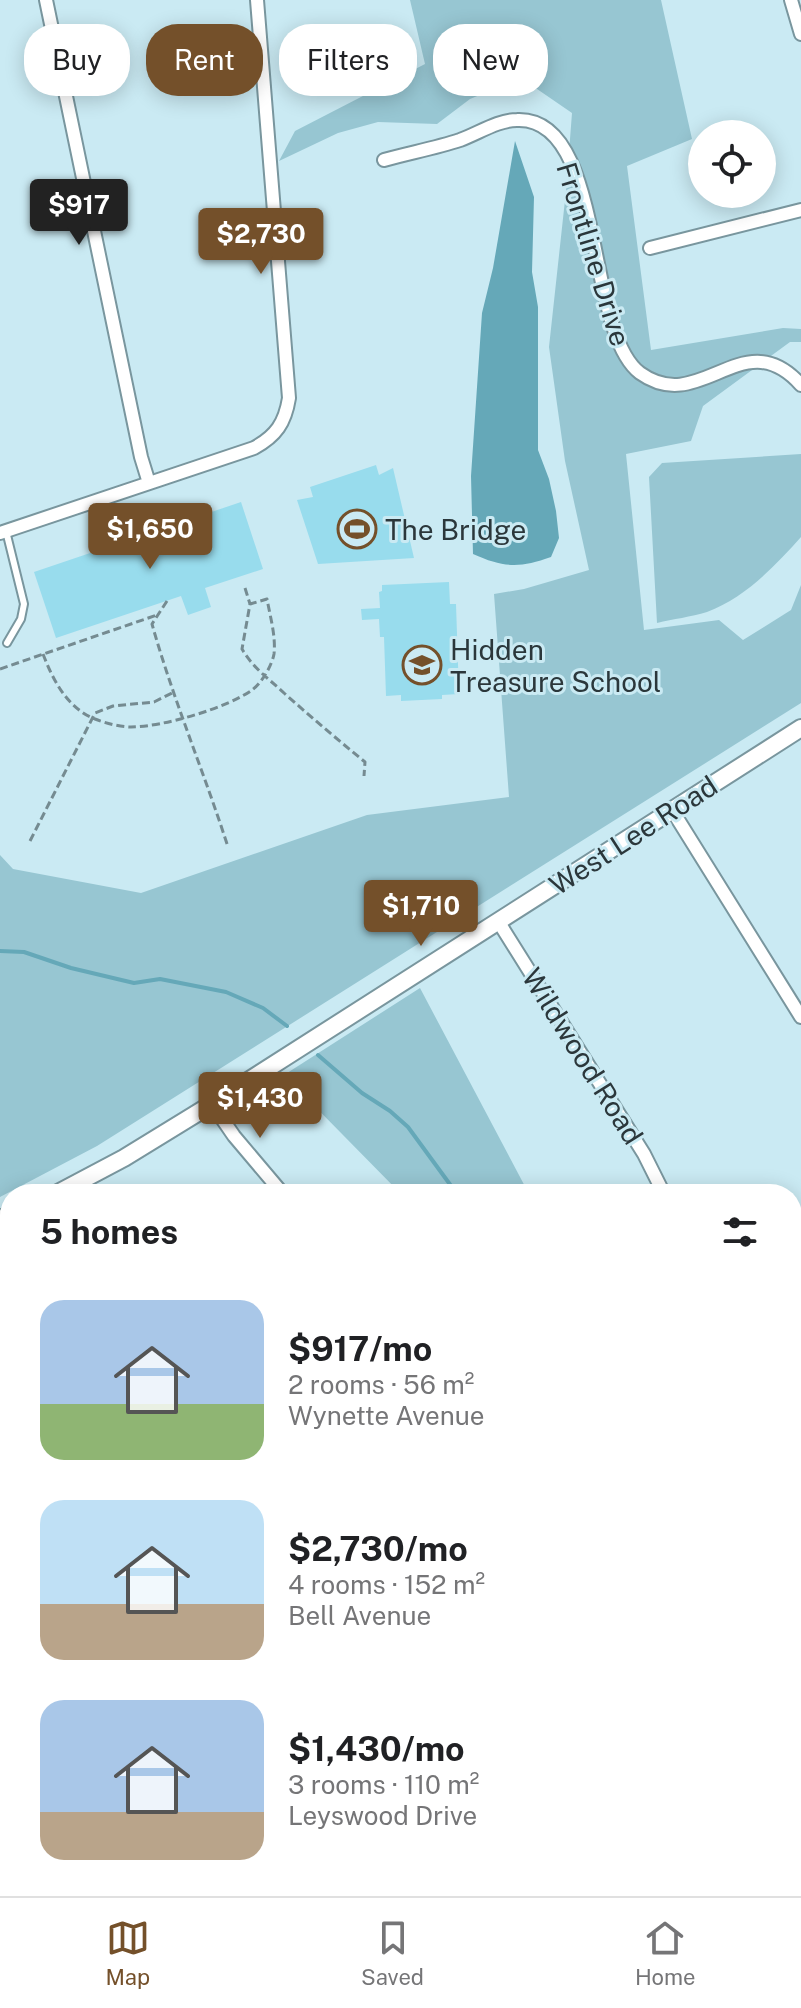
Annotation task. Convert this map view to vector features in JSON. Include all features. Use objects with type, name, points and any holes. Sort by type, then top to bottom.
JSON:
[{"type":"street","points":[[46,0],[141,457],[149,483]]},
{"type":"street","points":[[3,532],[254,448],[276,433],[286,414],[289,398],[257,0]]},
{"type":"street","points":[[791,0],[801,34]]},
{"type":"street","name":"Frontline Drive","points":[[384,160],[459,140],[506,121],[517,119],[537,123],[553,136],[577,177],[589,215],[615,337],[619,349],[632,366],[652,380],[683,385],[736,364],[763,362],[780,368],[801,385]]},
{"type":"street","points":[[650,248],[801,210]]},
{"type":"street","name":"West Lee Road","points":[[75,1184],[212,1104],[801,728]]},
{"type":"street","points":[[672,810],[801,1017]]},
{"type":"street","name":"Wildwood Road","points":[[498,921],[644,1154],[659,1184]]},
{"type":"street","points":[[212,1104],[275,1184]]},
{"type":"lane","points":[[3,532],[24,604],[21,619],[7,643]]},
{"type":"path","points":[[245,588],[250,604],[242,649],[252,666],[365,762],[364,776]]},
{"type":"path","points":[[43,654],[52,677],[69,702],[93,718],[128,727],[184,718],[250,692],[264,676],[274,655],[267,599],[250,604]]},
{"type":"path","points":[[167,601],[152,624],[228,847]]},
{"type":"path","points":[[0,669],[157,615]]},
{"type":"path","points":[[30,841],[95,713],[113,706],[154,702],[174,692]]},
{"type":"shaded area","points":[[410,0],[661,0],[688,121],[688,141],[627,166],[651,350],[783,328],[801,329],[801,342],[790,342],[703,406],[691,441],[626,454],[644,630],[719,620],[743,640],[791,610],[801,585],[801,703],[97,1146],[25,1184],[0,1184],[0,855],[13,869],[141,893],[367,815],[509,797],[494,594],[524,589],[589,570],[565,461],[549,347],[572,113],[547,96],[548,24],[433,24],[433,96],[477,96],[437,124],[378,122],[338,133],[279,161],[295,131],[363,96],[417,96],[417,68],[425,64]]},
{"type":"shaded area","points":[[515,141],[534,197],[532,272],[538,307],[538,450],[549,479],[559,538],[551,557],[512,565],[473,554],[471,476],[482,313]]},
{"type":"shaded area","points":[[801,454],[801,537],[747,590],[721,606],[657,623],[649,477],[662,463]]},
{"type":"shaded area","points":[[420,988],[524,1184],[391,1184],[284,1075]]},
{"type":"building","name":"The Bridge","points":[[376,465],[379,475],[393,468],[414,558],[318,564],[297,500],[313,497],[310,487]]},
{"type":"building","points":[[241,502],[263,569],[205,588],[211,607],[188,615],[181,596],[56,638],[34,572]]},
{"type":"building","name":"Hidden Treasure School","points":[[449,582],[450,604],[456,604],[459,694],[442,695],[442,699],[401,701],[401,695],[386,696],[384,637],[380,637],[379,619],[362,620],[361,609],[380,608],[382,585]]},
{"type":"waterway","points":[[0,951],[24,952],[71,968],[134,983],[160,979],[226,992],[263,1008],[287,1026]]},
{"type":"waterway","points":[[318,1055],[408,1127],[450,1184]]},
{"type":"place","name":"The Bridge","points":[[357,529]]},
{"type":"place","name":"Hidden Treasure School","points":[[422,665]]}]
